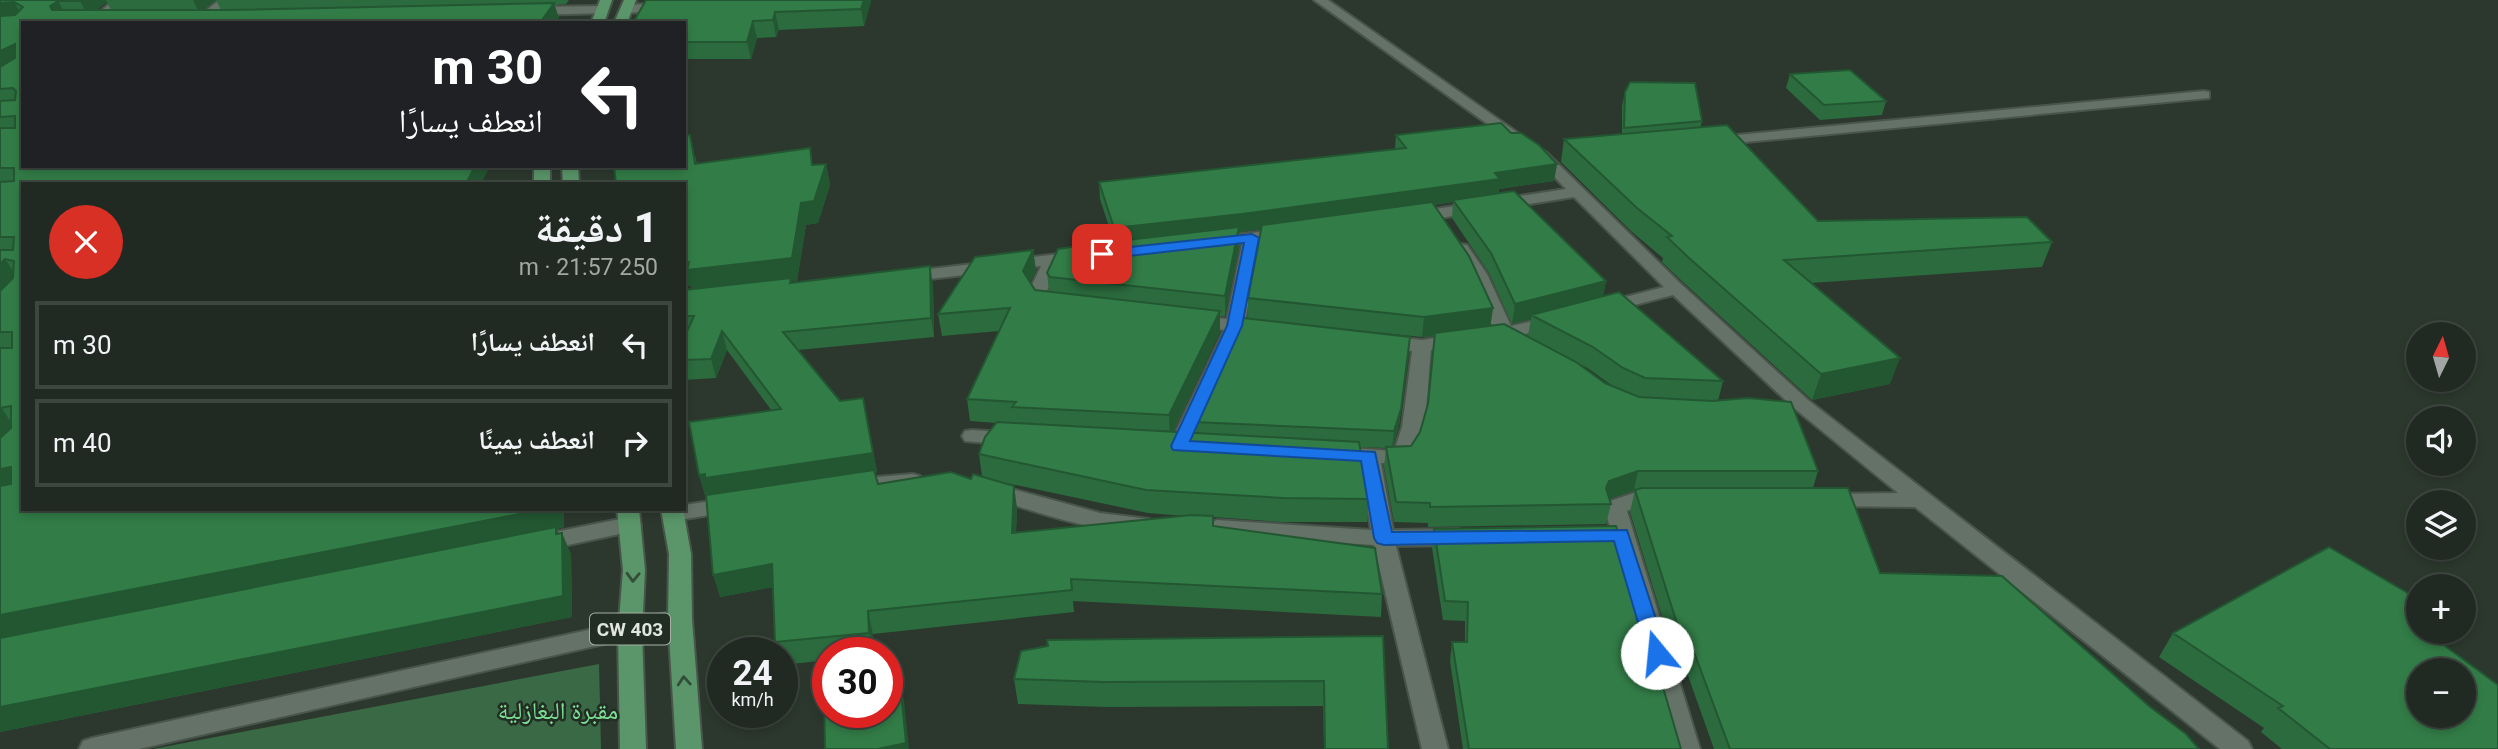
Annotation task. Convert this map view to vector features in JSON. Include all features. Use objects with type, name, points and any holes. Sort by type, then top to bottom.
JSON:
[{"type":"main road","points":[[598,21],[605,5]]},
{"type":"main road","points":[[621,21],[628,5]]},
{"type":"main road","name":"CW 403","points":[[673,512],[680,554],[680,619],[689,749]]},
{"type":"main road","name":"CW 403","points":[[629,517],[634,570],[630,632],[633,749]]},
{"type":"street","points":[[94,21],[122,0]]},
{"type":"street","points":[[226,0],[197,19],[229,18]]},
{"type":"street","points":[[1320,0],[1550,156],[1576,192],[1801,404],[2239,749]]},
{"type":"street","points":[[514,11],[605,5]]},
{"type":"street","points":[[628,5],[679,7]]},
{"type":"street","points":[[1694,142],[2204,95]]},
{"type":"street","points":[[1398,219],[1576,192]]},
{"type":"street","points":[[1437,214],[1478,274],[1506,334],[1527,346]]},
{"type":"street","points":[[1199,244],[1305,231]]},
{"type":"street","points":[[1206,447],[1172,446],[1235,326],[1252,238]]},
{"type":"street","points":[[891,278],[1092,255]]},
{"type":"street","points":[[1052,260],[1037,293],[1044,304],[1072,307]]},
{"type":"street","points":[[1368,340],[1422,346],[1506,334],[1676,289]]},
{"type":"street","points":[[1173,318],[1288,332]]},
{"type":"street","points":[[1315,453],[1402,458],[1412,427],[1422,346]]},
{"type":"street","points":[[1776,406],[1801,404]]},
{"type":"street","points":[[972,436],[1027,439]]},
{"type":"street","points":[[1369,456],[1384,538],[1435,749]]},
{"type":"street","points":[[837,488],[878,482],[930,481]]},
{"type":"street","points":[[969,484],[1100,521],[1168,525]]},
{"type":"street","points":[[1675,500],[1633,500],[1615,507],[1614,534],[1687,749]]},
{"type":"street","points":[[1811,501],[1920,500]]},
{"type":"street","points":[[686,510],[755,501]]},
{"type":"street","points":[[521,547],[629,517]]},
{"type":"street","points":[[1195,527],[1384,538],[1481,537]]},
{"type":"street","points":[[92,749],[680,619]]},
{"type":"green space","name":"مقبرة البغازلية","points":[[599,664],[601,749],[153,749]]},
{"type":"building","points":[[0,0],[82,0],[58,1],[50,6],[52,10],[227,10],[554,3],[541,21],[21,21],[21,168],[474,168],[467,182],[21,182],[21,511],[535,511],[0,615],[0,486],[11,484],[11,467],[0,469],[0,438],[11,428],[11,406],[0,408],[0,348],[12,348],[12,332],[0,332],[0,291],[13,278],[14,261],[5,259],[0,264],[0,250],[13,250],[14,237],[0,237],[0,182],[14,181],[14,168],[0,168],[0,128],[15,128],[15,116],[0,117],[0,101],[15,100],[16,91],[13,88],[0,89],[0,67],[15,58],[15,44],[0,51],[0,16],[15,15],[23,7],[14,2],[0,3]]},
{"type":"building","points":[[646,0],[864,0],[861,9],[775,12],[773,20],[753,21],[747,42],[686,42],[686,21],[634,21]]},
{"type":"building","points":[[1850,70],[1886,101],[1824,105],[1790,74]]},
{"type":"building","points":[[1630,82],[1695,83],[1702,121],[1624,128],[1625,92]]},
{"type":"building","points":[[1501,123],[1511,133],[1521,133],[1539,145],[1557,164],[1495,173],[1500,179],[1242,214],[1114,228],[1099,182],[1406,148],[1396,135]]},
{"type":"building","points":[[1727,125],[1818,221],[2027,217],[2052,242],[1784,260],[1900,358],[1821,374],[1689,258],[1667,237],[1672,236],[1637,208],[1564,139]]},
{"type":"building","points":[[690,135],[695,164],[810,148],[812,165],[826,164],[814,201],[801,203],[792,258],[687,270],[686,182],[616,182],[614,168],[686,168],[686,136]]},
{"type":"building","points":[[1514,191],[1606,281],[1515,304],[1491,253],[1453,200]]},
{"type":"building","points":[[1432,202],[1469,256],[1493,308],[1424,317],[1248,298],[1262,225]]},
{"type":"building","points":[[1239,227],[1225,296],[1050,277],[1047,273],[1058,249],[1085,245],[1122,249],[1119,241]]},
{"type":"building","points":[[1033,250],[1023,271],[1035,290],[1220,311],[1169,415],[1012,407],[1016,402],[967,399],[1010,308],[938,314],[975,257]]},
{"type":"building","points":[[930,266],[931,318],[783,332],[840,401],[863,398],[873,453],[705,478],[705,474],[699,475],[689,422],[781,409],[722,331],[711,359],[686,360],[686,334],[694,316],[686,316],[686,290],[791,278],[790,283]]},
{"type":"building","points":[[1619,292],[1723,381],[1645,378],[1531,315]]},
{"type":"building","points":[[1243,318],[1410,337],[1401,409],[1394,431],[1195,422]]},
{"type":"building","points":[[1504,324],[1576,362],[1605,383],[1639,397],[1712,401],[1748,398],[1791,402],[1818,471],[1638,471],[1609,481],[1606,488],[1611,504],[1430,507],[1430,503],[1396,502],[1386,447],[1411,446],[1420,432],[1428,404],[1435,333]]},
{"type":"building","points":[[997,422],[1359,442],[1369,499],[1283,498],[1146,490],[979,454],[985,437]]},
{"type":"building","points":[[874,470],[878,484],[951,472],[971,479],[973,474],[1014,486],[1012,533],[1192,515],[1213,516],[1213,526],[1375,548],[1382,594],[1071,579],[1072,590],[868,611],[869,633],[798,640],[798,637],[775,637],[772,564],[713,575],[706,495]]},
{"type":"building","points":[[1848,488],[1880,573],[2002,576],[2149,706],[2186,734],[2199,749],[1730,749],[1691,644],[1684,646],[1635,490]]},
{"type":"building","points":[[1616,526],[1681,749],[1469,749],[1452,642],[1467,642],[1468,602],[1445,601],[1434,529]]},
{"type":"building","points":[[556,527],[556,534],[562,533],[563,596],[0,707],[0,638]]},
{"type":"building","points":[[2329,547],[2406,592],[2406,644],[2442,644],[2461,658],[2406,658],[2406,728],[2476,728],[2476,669],[2498,685],[2498,749],[2330,749],[2278,708],[2283,706],[2173,633]]},
{"type":"building","points":[[1383,636],[1388,749],[1325,749],[1324,681],[1104,682],[1014,679],[1021,651],[1048,646],[1047,640]]},
{"type":"building","points":[[903,712],[906,743],[878,749],[825,749],[825,728],[903,728]]},
{"type":"route","points":[[1102,254],[1252,238],[1235,326],[1179,446],[1369,456],[1384,538],[1621,534],[1657,653]]}]
